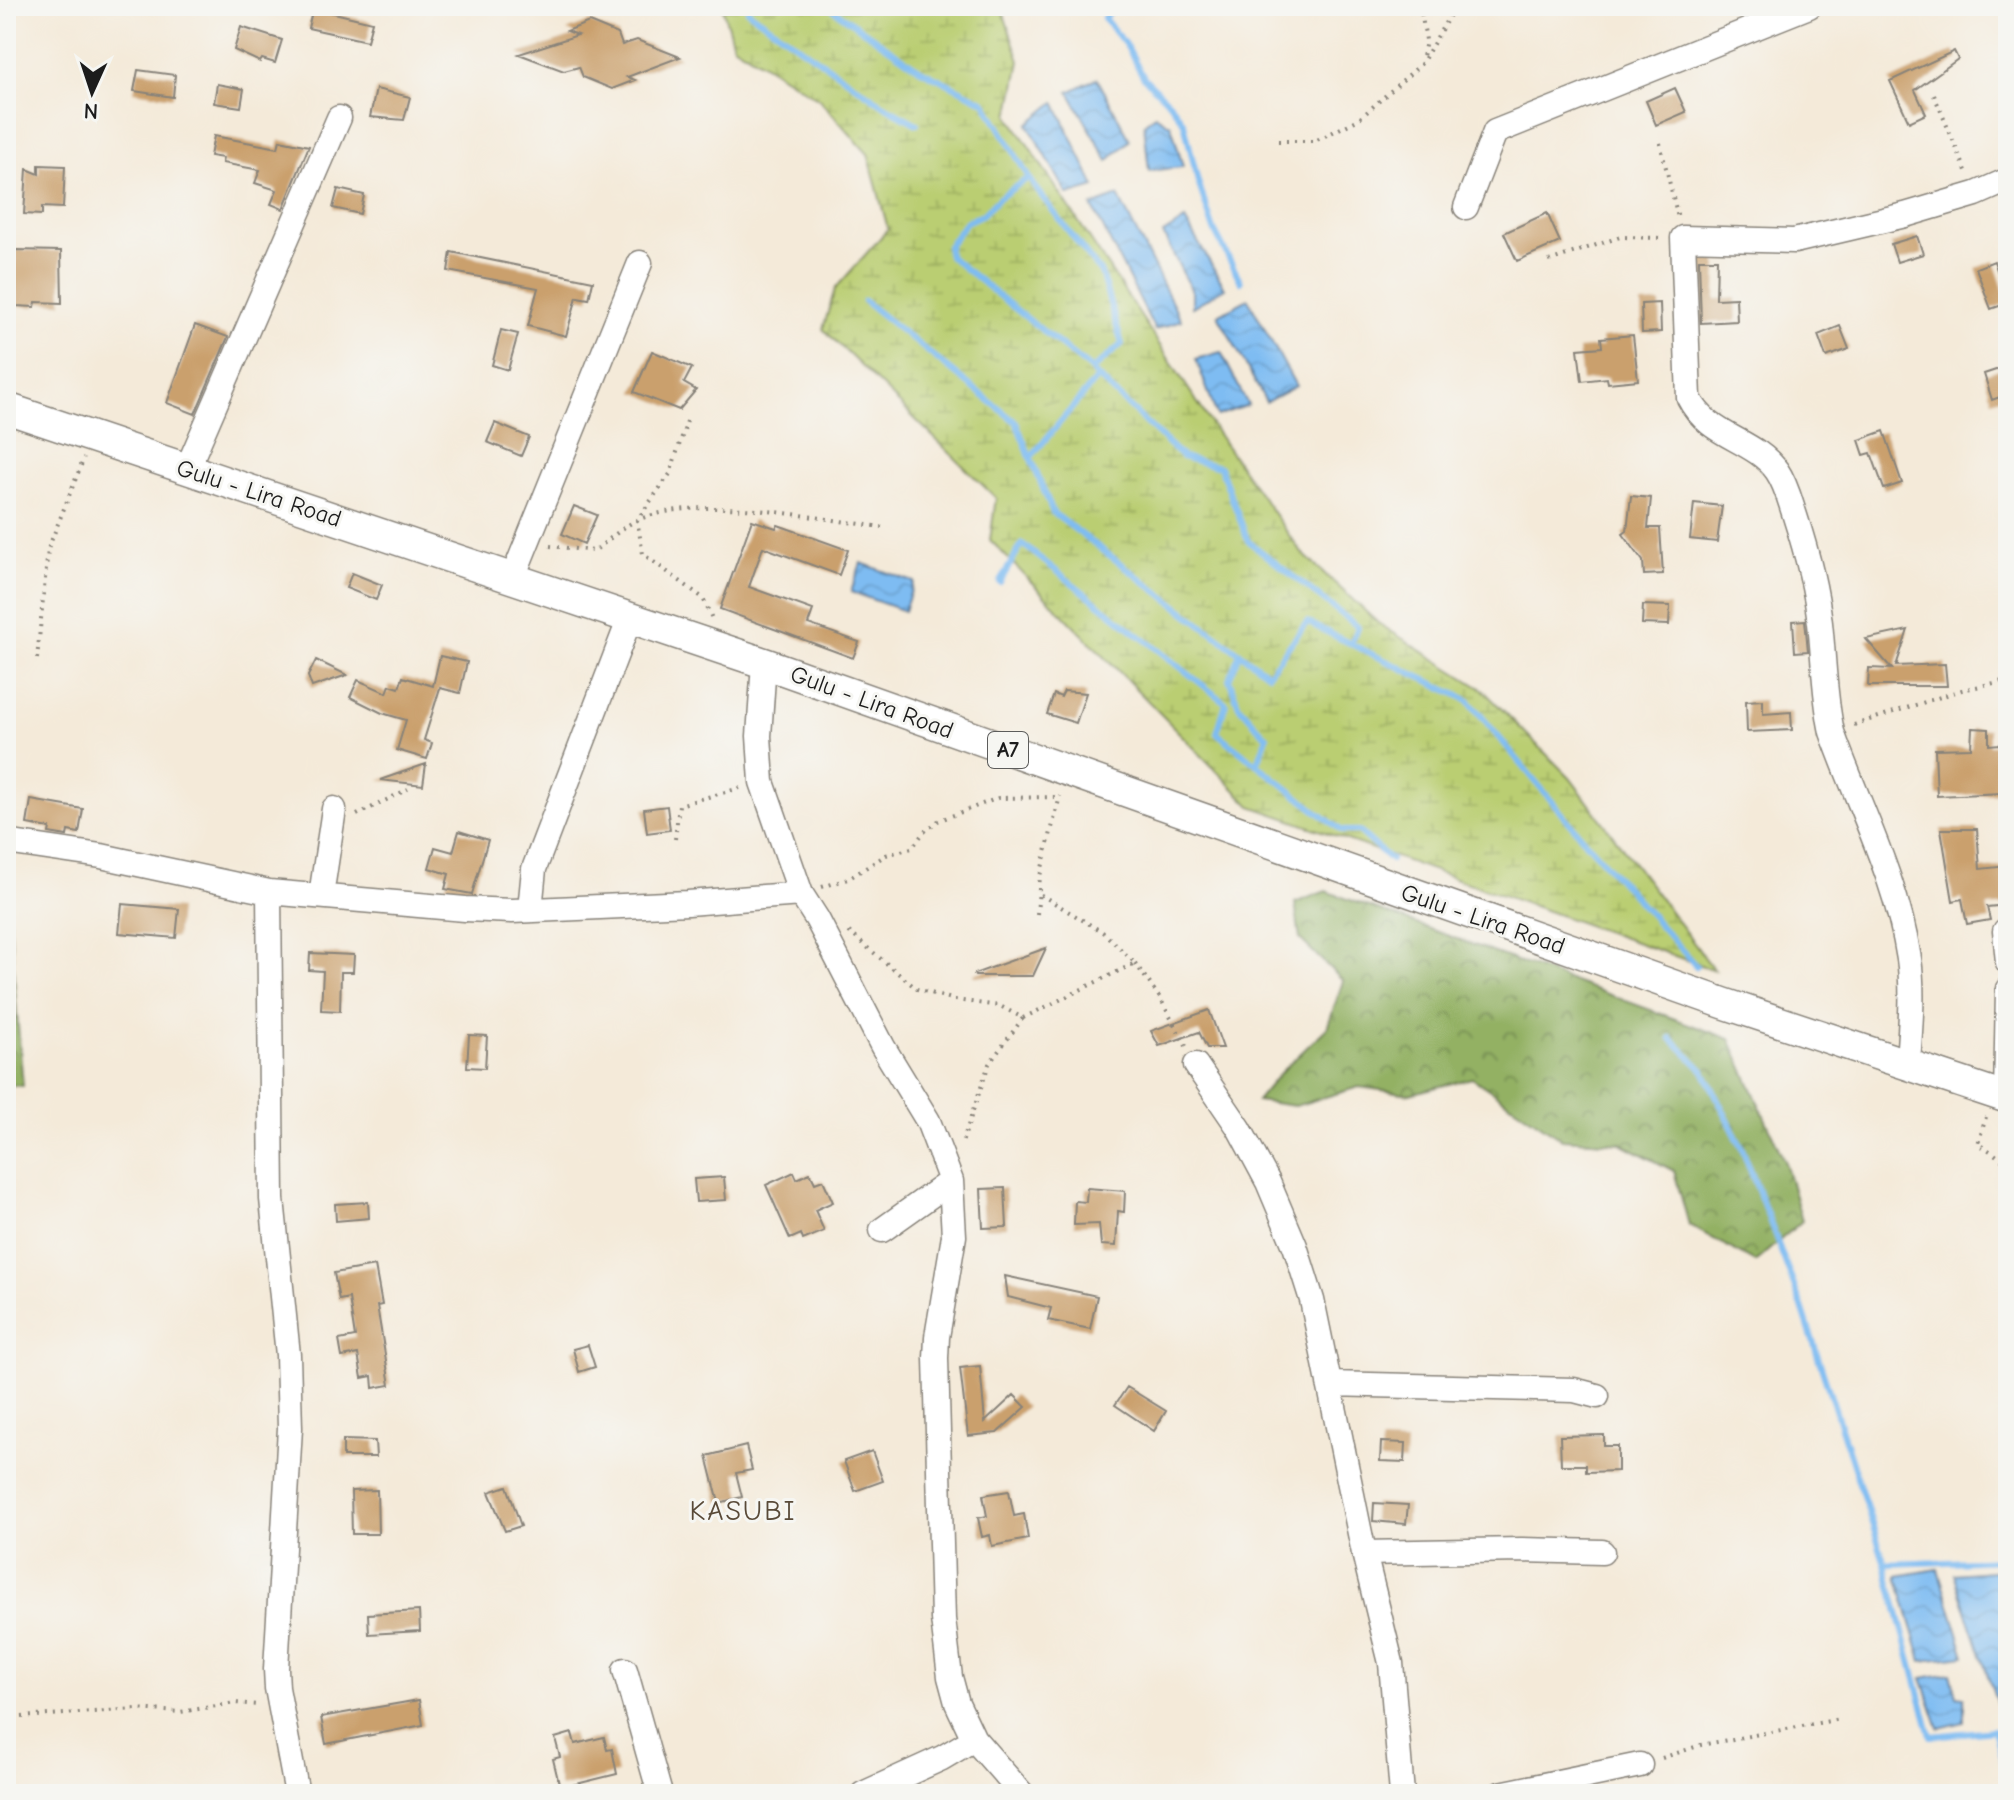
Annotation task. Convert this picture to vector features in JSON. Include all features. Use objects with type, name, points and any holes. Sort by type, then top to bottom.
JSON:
[{"type":"main road","name":"Gulu - Lira Road","points":[[6,408],[764,663],[1708,998],[1998,1095]]},
{"type":"street","points":[[1466,207],[1495,132],[1809,6]]},
{"type":"street","points":[[187,469],[339,118]]},
{"type":"street","points":[[1908,1063],[1911,979],[1904,935],[1891,883],[1832,732],[1817,600],[1785,485],[1776,469],[1756,453],[1705,422],[1689,398],[1683,238],[1794,241],[1905,215],[1976,194],[2008,180]]},
{"type":"street","points":[[513,577],[640,263]]},
{"type":"street","points":[[530,910],[534,869],[630,618]]},
{"type":"street","points":[[764,663],[759,736],[762,782],[801,894],[883,1047],[928,1121],[951,1181],[954,1247],[936,1358],[943,1619],[950,1677],[957,1703],[974,1739],[1022,1794]]},
{"type":"street","points":[[321,896],[334,809]]},
{"type":"street","points":[[6,842],[101,856],[269,892],[477,910],[688,903],[801,894]]},
{"type":"street","points":[[269,892],[272,1199],[288,1355],[290,1428],[276,1669],[297,1794]]},
{"type":"street","points":[[2005,931],[2008,962]]},
{"type":"street","points":[[1998,1095],[2008,989]]},
{"type":"street","points":[[1196,1065],[1239,1128],[1268,1182],[1295,1246],[1312,1300],[1364,1553],[1391,1663],[1402,1794]]},
{"type":"street","points":[[882,1230],[951,1181]]},
{"type":"street","points":[[1329,1384],[1574,1390],[1597,1396]]},
{"type":"street","points":[[1364,1553],[1602,1552]]},
{"type":"street","points":[[625,1670],[660,1794]]},
{"type":"street","points":[[863,1794],[942,1758],[974,1739]]},
{"type":"street","points":[[1500,1794],[1640,1765]]},
{"type":"path","points":[[1420,6],[1426,40],[1422,63]]},
{"type":"path","points":[[1278,141],[1315,141],[1359,119],[1422,63],[1455,6]]},
{"type":"path","points":[[1934,95],[1976,194]]},
{"type":"path","points":[[1549,261],[1620,237],[1683,238],[1660,143]]},
{"type":"path","points":[[527,543],[594,551],[637,520],[670,474],[687,421]]},
{"type":"path","points":[[37,659],[48,549],[90,436]]},
{"type":"path","points":[[637,520],[681,509],[747,510],[882,527]]},
{"type":"path","points":[[637,520],[643,554],[703,598],[728,651]]},
{"type":"path","points":[[1832,732],[1962,690],[2008,680]]},
{"type":"path","points":[[675,839],[679,805],[762,782]]},
{"type":"path","points":[[801,894],[848,879],[886,855],[912,848],[924,832],[938,821],[998,798],[1059,797],[1101,784]]},
{"type":"path","points":[[329,836],[347,820],[408,789]]},
{"type":"path","points":[[1037,914],[1038,893],[1059,797]]},
{"type":"path","points":[[1038,893],[1104,933],[1135,963],[1160,998],[1196,1065]]},
{"type":"path","points":[[817,919],[854,935],[917,989],[955,1000],[1000,1006],[1023,1018]]},
{"type":"path","points":[[951,1181],[989,1064],[1023,1018],[1135,963]]},
{"type":"path","points":[[1998,1095],[1986,1116],[1978,1144],[2008,1165]]},
{"type":"path","points":[[6,1718],[136,1709],[180,1712],[235,1703],[281,1707]]},
{"type":"path","points":[[1640,1765],[1701,1745],[1840,1719]]},
{"type":"green space","points":[[722,6],[1001,6],[1020,61],[1009,116],[1224,443],[1301,552],[1378,623],[1482,689],[1570,778],[1714,970],[1251,806],[990,540],[996,498],[823,329],[835,289],[888,229],[868,154],[819,99],[733,45]]},
{"type":"green space","points":[[6,880],[23,1086],[6,1085]]},
{"type":"green space","points":[[1326,891],[1730,1039],[1786,1165],[1802,1221],[1755,1262],[1689,1225],[1674,1171],[1621,1143],[1562,1139],[1472,1078],[1410,1094],[1359,1087],[1295,1106],[1257,1101],[1280,1073],[1327,1028],[1343,981],[1300,939],[1295,903]]},
{"type":"water","points":[[1097,78],[1130,140],[1108,161],[1069,92]]},
{"type":"water","points":[[1055,102],[1095,187],[1068,195],[1028,124]]},
{"type":"water","points":[[1155,115],[1171,125],[1183,167],[1149,171],[1144,124]]},
{"type":"water","points":[[1118,196],[1181,320],[1155,330],[1092,206]]},
{"type":"water","points":[[1185,220],[1225,288],[1192,307],[1192,291],[1163,234]]},
{"type":"water","points":[[1248,299],[1296,386],[1266,402],[1218,315]]},
{"type":"water","points":[[1221,352],[1248,405],[1217,416],[1196,359]]},
{"type":"water","points":[[861,563],[914,582],[904,611],[851,592]]},
{"type":"water","points":[[1938,1569],[1965,1656],[1922,1661],[1897,1576]]},
{"type":"water","points":[[2005,1570],[2008,1578],[2008,1716],[2002,1718],[1954,1574]]},
{"type":"water","points":[[1951,1673],[1957,1696],[1964,1697],[1964,1722],[1939,1728],[1922,1678]]},
{"type":"building","points":[[313,8],[372,22],[367,41],[308,28]]},
{"type":"building","points":[[589,22],[618,34],[622,45],[637,40],[680,57],[627,77],[635,80],[612,89],[583,77],[579,67],[564,71],[519,54],[578,35],[567,31]]},
{"type":"building","points":[[241,27],[282,40],[275,63],[262,59],[260,62],[234,50]]},
{"type":"building","points":[[1954,51],[1958,59],[1915,90],[1926,114],[1909,122],[1890,81]]},
{"type":"building","points":[[138,70],[175,75],[173,97],[134,91]]},
{"type":"building","points":[[217,84],[244,89],[241,107],[214,103]]},
{"type":"building","points":[[1675,88],[1686,112],[1656,125],[1646,101]]},
{"type":"building","points":[[376,89],[410,97],[404,120],[370,117]]},
{"type":"building","points":[[214,136],[278,148],[280,140],[309,146],[283,209],[271,204],[277,190],[255,183],[260,170],[222,163],[223,158],[210,156]]},
{"type":"building","points":[[39,165],[65,166],[63,208],[42,207],[42,215],[24,214],[27,169],[39,174]]},
{"type":"building","points":[[338,189],[364,195],[360,214],[333,208]]},
{"type":"building","points":[[1547,213],[1560,242],[1517,261],[1504,233]]},
{"type":"building","points":[[1917,236],[1923,254],[1897,262],[1891,244]]},
{"type":"building","points":[[15,250],[61,251],[62,303],[36,302],[35,307],[16,306],[16,292],[6,291],[6,261],[15,262]]},
{"type":"building","points":[[451,252],[593,281],[589,299],[577,297],[566,336],[528,326],[538,288],[448,271]]},
{"type":"building","points":[[1699,259],[1717,259],[1716,299],[1736,298],[1737,321],[1701,323]]},
{"type":"building","points":[[1994,261],[2008,303],[1991,309],[1976,268]]},
{"type":"building","points":[[1660,303],[1661,332],[1642,333],[1641,304]]},
{"type":"building","points":[[195,325],[228,337],[195,414],[167,403]]},
{"type":"building","points":[[1840,326],[1849,349],[1826,357],[1818,335]]},
{"type":"building","points":[[501,330],[518,334],[508,370],[492,365]]},
{"type":"building","points":[[1633,335],[1638,380],[1608,383],[1607,378],[1582,381],[1578,349],[1602,347],[1601,338]]},
{"type":"building","points":[[652,351],[692,368],[684,383],[696,390],[679,410],[634,392]]},
{"type":"building","points":[[2008,366],[2008,394],[1992,400],[1984,374]]},
{"type":"building","points":[[495,423],[529,437],[521,456],[487,442]]},
{"type":"building","points":[[1884,431],[1902,483],[1884,489],[1871,453],[1864,455],[1859,440]]},
{"type":"building","points":[[1631,496],[1651,498],[1648,528],[1660,528],[1663,574],[1644,575],[1643,561],[1623,534],[1627,531]]},
{"type":"building","points":[[1694,503],[1722,506],[1717,542],[1690,539]]},
{"type":"building","points":[[574,506],[597,515],[584,544],[562,534]]},
{"type":"building","points":[[752,520],[776,528],[778,525],[848,550],[839,575],[763,547],[749,587],[813,610],[808,624],[859,642],[853,658],[720,609]]},
{"type":"building","points":[[352,573],[382,585],[376,600],[346,588]]},
{"type":"building","points":[[1643,605],[1670,606],[1669,625],[1642,624]]},
{"type":"building","points":[[1805,620],[1808,651],[1795,652],[1793,621]]},
{"type":"building","points":[[1908,630],[1896,666],[1945,664],[1947,686],[1868,686],[1869,668],[1892,669],[1866,639]]},
{"type":"building","points":[[440,656],[467,662],[460,693],[440,688],[424,740],[432,743],[427,759],[397,750],[406,720],[382,713],[350,697],[358,680],[387,693],[390,685],[399,688],[403,677],[433,686]]},
{"type":"building","points":[[316,660],[347,675],[312,687],[308,676]]},
{"type":"building","points":[[1064,691],[1086,693],[1076,723],[1047,714],[1054,694],[1061,697]]},
{"type":"building","points":[[1763,700],[1763,714],[1791,712],[1792,730],[1747,732],[1746,701]]},
{"type":"building","points":[[1972,728],[1989,729],[1989,745],[2000,744],[2004,793],[1937,796],[1935,749],[1971,748]]},
{"type":"building","points":[[426,764],[423,785],[380,780]]},
{"type":"building","points":[[31,800],[83,809],[79,833],[68,831],[67,836],[49,833],[50,828],[27,824]]},
{"type":"building","points":[[667,806],[670,830],[647,833],[644,809]]},
{"type":"building","points":[[1941,829],[1977,829],[1980,869],[2008,866],[2008,905],[1987,907],[1990,920],[1967,924],[1962,899],[1953,901]]},
{"type":"building","points":[[459,831],[488,840],[472,894],[445,889],[449,874],[429,868],[435,847],[453,852]]},
{"type":"building","points":[[122,904],[179,909],[176,938],[119,933]]},
{"type":"building","points":[[1046,948],[1033,976],[974,974]]},
{"type":"building","points":[[310,953],[354,955],[353,972],[341,972],[340,1011],[321,1010],[323,971],[309,970]]},
{"type":"building","points":[[1209,1010],[1223,1048],[1207,1048],[1199,1032],[1159,1046],[1151,1031]]},
{"type":"building","points":[[469,1035],[487,1036],[485,1068],[467,1067]]},
{"type":"building","points":[[794,1172],[797,1179],[810,1173],[815,1183],[823,1180],[833,1202],[815,1210],[824,1231],[803,1240],[801,1234],[790,1239],[766,1185]]},
{"type":"building","points":[[724,1177],[726,1200],[696,1202],[694,1179]]},
{"type":"building","points":[[1005,1188],[1007,1227],[983,1228],[981,1189]]},
{"type":"building","points":[[1087,1188],[1125,1191],[1124,1212],[1118,1211],[1116,1246],[1101,1245],[1099,1224],[1074,1225],[1075,1201],[1086,1202]]},
{"type":"building","points":[[368,1202],[369,1218],[336,1221],[335,1204]]},
{"type":"building","points":[[375,1266],[382,1305],[377,1306],[390,1385],[373,1388],[372,1376],[362,1378],[358,1354],[342,1357],[339,1340],[355,1337],[349,1298],[339,1300],[334,1273]]},
{"type":"building","points":[[1005,1276],[1097,1296],[1090,1329],[1048,1320],[1051,1308],[1008,1297]]},
{"type":"building","points":[[588,1345],[595,1367],[579,1372],[573,1349]]},
{"type":"building","points":[[980,1366],[985,1422],[1014,1395],[1026,1407],[997,1433],[968,1436],[960,1368]]},
{"type":"building","points":[[1127,1387],[1166,1411],[1154,1431],[1115,1405]]},
{"type":"building","points":[[1604,1435],[1604,1446],[1618,1446],[1618,1471],[1586,1472],[1586,1465],[1561,1465],[1560,1436]]},
{"type":"building","points":[[343,1440],[375,1441],[376,1457],[343,1457]]},
{"type":"building","points":[[1381,1442],[1406,1443],[1405,1462],[1380,1461]]},
{"type":"building","points":[[746,1446],[752,1470],[736,1473],[742,1497],[719,1503],[707,1456]]},
{"type":"building","points":[[872,1451],[883,1481],[855,1491],[844,1461]]},
{"type":"building","points":[[507,1486],[521,1526],[505,1531],[489,1492]]},
{"type":"building","points":[[377,1490],[378,1534],[352,1534],[351,1491]]},
{"type":"building","points":[[1009,1491],[1014,1516],[1024,1514],[1028,1539],[992,1546],[990,1535],[982,1537],[978,1518],[987,1516],[983,1495]]},
{"type":"building","points":[[1374,1503],[1408,1505],[1406,1524],[1373,1521]]},
{"type":"building","points":[[419,1611],[420,1631],[369,1634],[368,1614]]},
{"type":"building","points":[[419,1700],[423,1725],[326,1744],[321,1717]]},
{"type":"building","points":[[572,1733],[575,1744],[604,1737],[607,1750],[612,1749],[617,1774],[560,1788],[553,1759],[560,1757],[555,1738]]},
{"type":"waterway","points":[[748,6],[748,11],[888,108],[917,124]]},
{"type":"waterway","points":[[828,6],[919,69],[985,102],[1033,185],[1101,273],[1122,344],[1092,370],[1182,457],[1220,467],[1248,541],[1358,627],[1351,644],[1468,700],[1585,841],[1696,966]]},
{"type":"waterway","points":[[1116,6],[1104,18],[1128,48],[1144,78],[1170,103],[1184,123],[1198,182],[1214,230],[1241,282]]},
{"type":"waterway","points":[[1028,178],[999,198],[983,214],[966,222],[948,246],[949,256],[1092,370]]},
{"type":"waterway","points":[[864,301],[1016,422],[1053,513],[1268,674],[1307,622],[1351,644]]},
{"type":"waterway","points":[[1030,458],[1098,377]]},
{"type":"waterway","points":[[1000,582],[1022,544],[1226,703],[1217,733],[1342,831],[1359,831],[1391,860]]},
{"type":"waterway","points":[[1240,653],[1229,679],[1239,706],[1267,737],[1257,765]]},
{"type":"waterway","points":[[1671,1038],[1704,1071],[1742,1148],[1802,1307],[1885,1564],[2008,1560]]},
{"type":"waterway","points":[[1885,1564],[1931,1736],[1994,1730],[2008,1781]]},
{"type":"district","name":"KASUBI","points":[[743,1511]]}]
